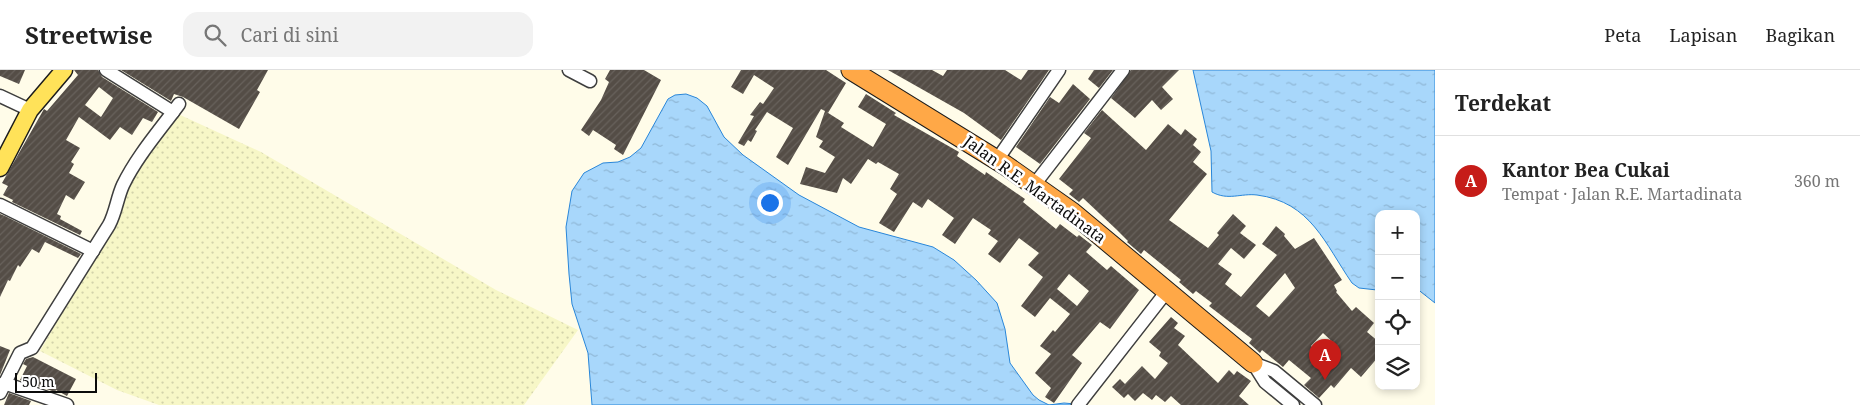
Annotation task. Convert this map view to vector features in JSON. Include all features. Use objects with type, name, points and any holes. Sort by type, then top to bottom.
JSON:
[{"type":"highway","name":"Jalan R.E. Martadinata","points":[[851,70],[997,160],[1072,212],[1253,363]]},
{"type":"main road","points":[[0,168],[30,110],[64,70]]},
{"type":"street","points":[[66,405],[2,388],[20,353],[32,348],[93,251],[116,211],[120,194],[131,170],[176,108],[106,70]]},
{"type":"street","points":[[569,70],[590,81]]},
{"type":"street","points":[[997,160],[1059,70]]},
{"type":"street","points":[[1034,185],[1123,70]]},
{"type":"street","points":[[0,96],[30,110]]},
{"type":"street","points":[[0,205],[93,251]]},
{"type":"street","points":[[1078,405],[1167,291]]},
{"type":"street","points":[[1253,363],[1265,382],[1293,405]]},
{"type":"street","points":[[1253,363],[1274,371],[1315,405]]},
{"type":"green space","points":[[178,114],[261,152],[496,290],[578,330],[524,405],[159,405],[117,390],[40,351],[123,207],[129,184]]},
{"type":"water","points":[[1193,70],[1435,70],[1435,303],[1420,291],[1420,210],[1375,210],[1375,290],[1359,288],[1352,283],[1315,227],[1291,206],[1275,199],[1257,195],[1224,196],[1212,192],[1211,151]]},
{"type":"water","points":[[686,94],[697,98],[707,106],[724,137],[743,155],[799,195],[859,227],[933,247],[954,260],[997,303],[1005,329],[1010,363],[1033,395],[1049,405],[592,405],[588,353],[572,304],[569,274],[566,227],[572,191],[584,173],[603,163],[618,162],[630,157],[641,148],[668,99],[675,95]]},
{"type":"water","points":[[1064,403],[1086,405],[1049,405]]},
{"type":"building","points":[[0,70],[25,70],[19,84],[0,76]]},
{"type":"building","points":[[74,70],[98,70],[102,77],[158,112],[152,122],[143,118],[132,135],[120,127],[110,140],[79,117],[66,140],[80,148],[71,162],[74,164],[69,173],[85,182],[74,200],[66,195],[57,214],[61,216],[60,219],[82,231],[80,235],[12,202],[13,200],[3,195],[8,186],[2,183],[44,109],[47,111],[78,75]],"holes":[[[99,87],[113,98],[101,117],[85,105]]]},
{"type":"building","points":[[121,70],[268,70],[257,90],[260,92],[239,129],[183,97],[174,94],[171,101]]},
{"type":"building","points":[[610,70],[644,70],[661,80],[623,155],[614,149],[616,145],[593,130],[589,136],[581,130],[601,100],[609,82],[605,79]]},
{"type":"building","points":[[741,70],[826,70],[846,83],[828,113],[844,123],[841,127],[873,147],[886,124],[858,107],[866,94],[896,113],[894,115],[959,152],[957,156],[985,175],[986,172],[1025,199],[1023,202],[1056,229],[1060,224],[1077,237],[1079,235],[1092,245],[1086,252],[1107,270],[1111,266],[1139,290],[1110,329],[1100,322],[1072,355],[1082,363],[1054,403],[1045,397],[1051,388],[1035,373],[1051,354],[1040,346],[1070,314],[1050,298],[1035,317],[1021,306],[1043,277],[1028,265],[1039,253],[1019,238],[1000,263],[988,254],[998,241],[988,234],[991,230],[973,218],[955,244],[942,235],[954,218],[928,199],[922,208],[913,202],[894,232],[879,223],[897,194],[890,189],[899,174],[878,162],[876,164],[868,159],[851,184],[843,178],[837,193],[800,184],[806,167],[825,173],[835,157],[819,147],[823,141],[816,137],[825,111],[821,109],[788,165],[776,157],[793,128],[767,112],[755,130],[757,131],[751,142],[748,140],[744,146],[738,143],[754,116],[750,115],[760,102],[763,104],[774,88],[754,75],[743,94],[731,87]],"holes":[[[1069,274],[1089,291],[1077,306],[1057,289]]]},
{"type":"building","points":[[888,70],[932,70],[943,76],[947,70],[1005,70],[1021,80],[1028,70],[1049,70],[1001,140],[964,113]]},
{"type":"building","points":[[1094,70],[1113,70],[1099,88],[1088,79]]},
{"type":"building","points":[[1131,70],[1179,70],[1162,87],[1173,99],[1161,110],[1152,100],[1135,118],[1111,98]]},
{"type":"building","points":[[1073,84],[1090,99],[1040,164],[1016,147],[1050,97],[1059,103]]},
{"type":"building","points":[[1102,110],[1146,150],[1168,124],[1181,135],[1185,129],[1197,139],[1193,145],[1201,152],[1193,162],[1207,174],[1169,220],[1208,248],[1219,235],[1217,233],[1233,214],[1246,226],[1240,233],[1256,245],[1244,259],[1231,248],[1218,264],[1232,274],[1225,284],[1241,297],[1277,255],[1262,244],[1276,226],[1285,234],[1284,236],[1295,249],[1314,238],[1342,280],[1334,285],[1336,292],[1352,311],[1356,307],[1374,323],[1367,332],[1375,339],[1375,361],[1361,377],[1351,368],[1334,388],[1331,385],[1319,398],[1304,385],[1311,378],[1289,360],[1283,367],[1262,350],[1260,353],[1249,343],[1252,339],[1209,306],[1212,303],[1196,291],[1193,294],[1179,282],[1181,280],[1144,250],[1141,254],[1083,198],[1079,202],[1069,194],[1073,190],[1059,179],[1091,138],[1084,133]],"holes":[[[1285,273],[1295,288],[1269,317],[1256,306]],[[1323,333],[1338,347],[1326,360],[1311,346]]]},
{"type":"building","points":[[0,214],[81,254],[78,258],[45,242],[39,253],[32,249],[20,267],[18,265],[0,297]]},
{"type":"building","points":[[1171,317],[1178,323],[1174,328],[1185,336],[1178,345],[1218,383],[1229,370],[1234,375],[1237,371],[1251,381],[1239,396],[1249,405],[1181,405],[1171,396],[1165,402],[1156,395],[1152,400],[1143,393],[1135,401],[1128,394],[1124,398],[1112,387],[1120,379],[1125,384],[1142,366],[1155,379],[1168,363],[1159,356],[1161,352],[1149,342]]},
{"type":"building","points":[[0,346],[10,350],[0,375]]},
{"type":"building","points":[[33,357],[76,379],[67,396],[56,390],[55,392],[20,380],[27,366],[23,364],[26,359]]},
{"type":"building","points":[[9,393],[31,401],[29,405],[4,405]]},
{"type":"place","name":"Kantor Bea Cukai","points":[[1325,380]]}]
